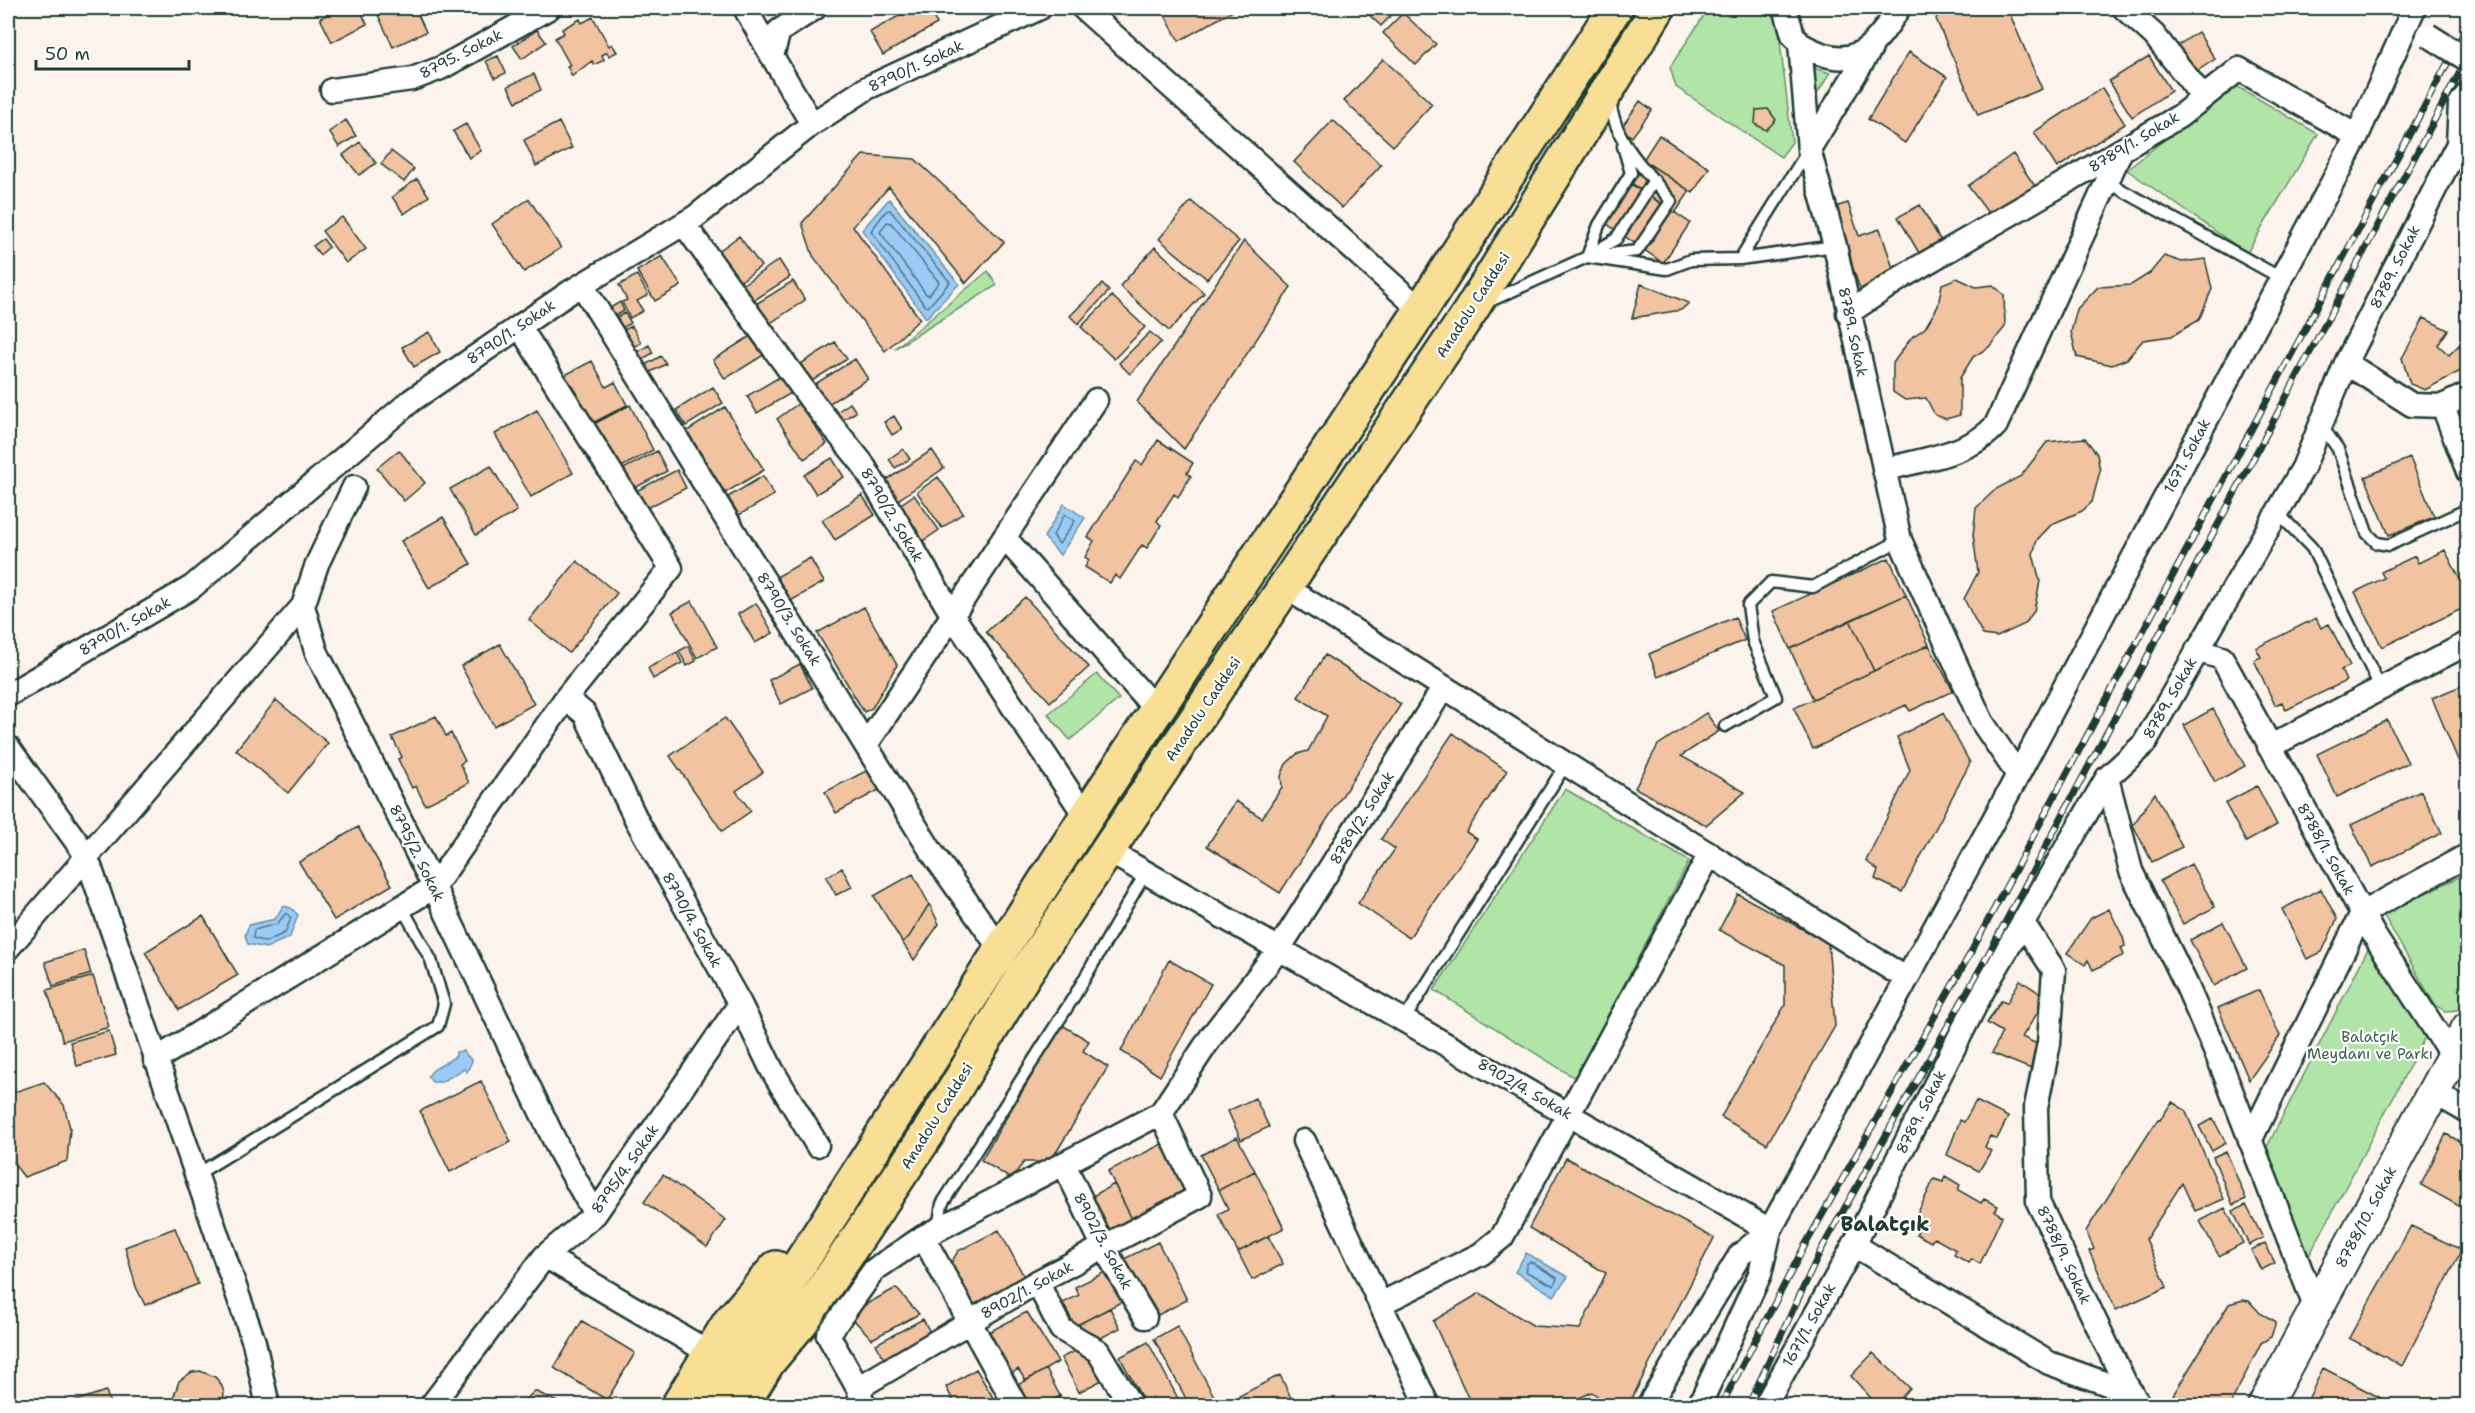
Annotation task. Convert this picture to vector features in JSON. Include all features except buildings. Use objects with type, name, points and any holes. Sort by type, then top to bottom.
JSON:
[{"type":"highway","points":[[709,1406],[1086,817],[1421,310],[1615,8]]},
{"type":"highway","name":"Anadolu Caddesi","points":[[741,1406],[768,1362],[802,1321],[930,1130],[1024,975],[1471,310],[1658,8]]},
{"type":"highway","points":[[678,1406],[729,1323],[875,1149]]},
{"type":"highway","points":[[767,1406],[785,1369],[802,1321]]},
{"type":"street","name":"8795. Sokak","points":[[332,90],[412,79],[441,68],[549,8]]},
{"type":"street","points":[[745,8],[812,124]]},
{"type":"street","points":[[772,56],[779,31],[815,8]]},
{"type":"street","name":"8790/1. Sokak","points":[[8,695],[192,587],[412,400],[582,285],[684,224],[812,124],[867,88],[1040,8]]},
{"type":"street","points":[[1083,8],[1421,310]]},
{"type":"street","name":"8789. Sokak","points":[[1785,8],[1793,35],[1800,44],[1809,149],[1835,246],[1900,540],[1982,722],[2018,776]]},
{"type":"street","points":[[1809,149],[1871,48],[1899,8]]},
{"type":"street","points":[[2124,8],[2154,35],[2202,96]]},
{"type":"street","points":[[2357,136],[2414,8]]},
{"type":"street","points":[[2428,35],[2468,60]]},
{"type":"street","points":[[1800,44],[1812,51],[1839,57],[1860,54],[1871,48]]},
{"type":"street","name":"8789/1. Sokak","points":[[1848,313],[1902,277],[2180,116],[2202,96],[2239,69],[2357,136]]},
{"type":"street","points":[[2463,142],[2460,104],[2468,93]]},
{"type":"street","name":"1671. Sokak","points":[[1770,1230],[2018,776],[2357,136]]},
{"type":"street","name":"8789. Sokak","points":[[1854,1245],[1981,994],[2107,778],[2144,744],[2302,468],[2346,363],[2463,142]]},
{"type":"street","points":[[1884,470],[1970,446],[1986,437],[1996,425],[2121,151]]},
{"type":"street","name":"8790/2. Sokak","points":[[684,224],[811,400],[862,463],[953,616],[1086,817]]},
{"type":"street","name":"8790/3. Sokak","points":[[582,285],[690,464],[931,851],[1001,950]]},
{"type":"street","points":[[155,1060],[434,887],[566,698],[671,568],[520,327]]},
{"type":"street","points":[[2346,363],[2412,405],[2442,406],[2468,394]]},
{"type":"street","points":[[866,745],[1096,400]]},
{"type":"street","points":[[2442,406],[2468,471]]},
{"type":"street","points":[[8,948],[303,606],[317,564],[360,490],[341,460]]},
{"type":"street","points":[[1005,538],[1156,710]]},
{"type":"street","points":[[1285,587],[1907,979]]},
{"type":"street","name":"8795/2. Sokak","points":[[303,606],[316,651],[434,887],[560,1152],[595,1214]]},
{"type":"street","points":[[2269,747],[2468,643]]},
{"type":"street","name":"8788/1. Sokak","points":[[2197,651],[2222,658],[2362,913],[2462,1044]]},
{"type":"street","name":"8789/2. Sokak","points":[[1280,949],[1444,687]]},
{"type":"street","name":"8790/4. Sokak","points":[[566,698],[585,714],[637,821],[740,1004],[772,1070],[817,1145]]},
{"type":"street","points":[[8,747],[86,855],[254,1342],[268,1406]]},
{"type":"street","points":[[2107,778],[2131,871],[2187,986],[2316,1310]]},
{"type":"street","name":"8902/4. Sokak","points":[[1108,851],[1770,1230]]},
{"type":"street","points":[[1380,1304],[1481,1254],[1502,1237],[1710,854]]},
{"type":"street","points":[[2250,1141],[2362,913],[2468,855]]},
{"type":"street","name":"8788/9. Sokak","points":[[2023,923],[2054,970],[2049,1043],[2036,1107],[2038,1202],[2136,1399]]},
{"type":"street","points":[[861,1397],[828,1335],[874,1270],[931,1233],[1161,1113],[1210,1037],[1280,949]]},
{"type":"street","name":"8795/4. Sokak","points":[[431,1406],[545,1256],[595,1214],[740,1004]]},
{"type":"street","name":"8788/10. Sokak","points":[[2264,1406],[2433,1092],[2462,1044]]},
{"type":"street","points":[[2433,1092],[2468,1112]]},
{"type":"street","name":"8902/1. Sokak","points":[[861,1397],[971,1321],[1037,1282],[1200,1196],[1161,1113]]},
{"type":"street","points":[[1304,1141],[1428,1406]]},
{"type":"street","name":"8902/3. Sokak","points":[[1064,1164],[1104,1248],[1145,1317]]},
{"type":"street","points":[[1648,1406],[1740,1255],[1770,1230]]},
{"type":"street","points":[[1699,1406],[1760,1274],[1770,1230]]},
{"type":"street","points":[[931,1233],[985,1353],[1016,1406]]},
{"type":"street","points":[[1854,1245],[2049,1363],[2136,1399]]},
{"type":"street","name":"1671/1. Sokak","points":[[1765,1406],[1854,1245]]},
{"type":"street","points":[[545,1256],[710,1353]]},
{"type":"street","points":[[1037,1282],[1061,1329],[1098,1351],[1131,1406]]},
{"type":"lane","points":[[1587,257],[1599,225],[1631,173],[1612,117],[1608,90]]},
{"type":"lane","points":[[1587,257],[1637,251],[1671,201],[1622,142]]},
{"type":"lane","points":[[1740,259],[1809,149]]},
{"type":"lane","points":[[1471,310],[1587,257],[1616,239],[1654,180]]},
{"type":"lane","points":[[2106,182],[2281,278]]},
{"type":"lane","points":[[1587,257],[1667,269],[1690,260],[1740,259],[1835,246]]},
{"type":"lane","points":[[2320,424],[2338,449],[2367,533],[2377,543],[2389,545],[2468,509]]},
{"type":"lane","points":[[2277,512],[2312,548],[2381,689]]},
{"type":"lane","points":[[1725,726],[1776,697],[1753,641],[1748,605],[1771,582],[1813,587],[1900,540]]},
{"type":"lane","points":[[1404,1020],[1566,764]]},
{"type":"lane","points":[[931,1233],[942,1204],[1074,995],[1146,872]]},
{"type":"lane","points":[[195,1175],[438,1026],[444,1004],[431,960],[402,907]]},
{"type":"green space","points":[[1709,8],[1776,8],[1792,142],[1781,157],[1676,87],[1670,67]]},
{"type":"green space","points":[[1808,66],[1830,73],[1816,96]]},
{"type":"green space","points":[[2233,84],[2318,134],[2247,253],[2127,170]]},
{"type":"green space","points":[[988,271],[997,285],[894,349]]},
{"type":"green space","points":[[1097,674],[1119,699],[1070,740],[1048,714]]},
{"type":"green space","points":[[1565,789],[1689,861],[1575,1078],[1434,990]]},
{"type":"green space","name":"Balatçık Meydanı ve Parkı","points":[[2467,873],[2468,1000],[2458,1010],[2445,1011],[2435,1005],[2383,914]]},
{"type":"green space","name":"Balatçık Meydanı ve Parkı","points":[[2369,947],[2426,1035],[2308,1258],[2267,1147]]},
{"type":"water","points":[[889,199],[959,284],[926,318],[862,230]]},
{"type":"water","points":[[1064,504],[1085,518],[1060,555],[1044,537]]},
{"type":"water","points":[[283,906],[291,908],[298,915],[290,937],[266,948],[248,944],[245,935],[249,925],[275,919]]},
{"type":"water","points":[[463,1051],[472,1061],[467,1072],[464,1069],[441,1082],[432,1082],[428,1076],[433,1070],[456,1056],[456,1052]]},
{"type":"water","points":[[1526,1253],[1568,1277],[1554,1296],[1515,1272]]},
{"type":"railway","points":[[1721,1406],[1804,1247],[1970,954],[2468,25]]},
{"type":"railway","points":[[1748,1406],[1821,1250],[1984,962],[2468,57]]},
{"type":"district","name":"Balatçık","points":[[1885,1224]]}]
